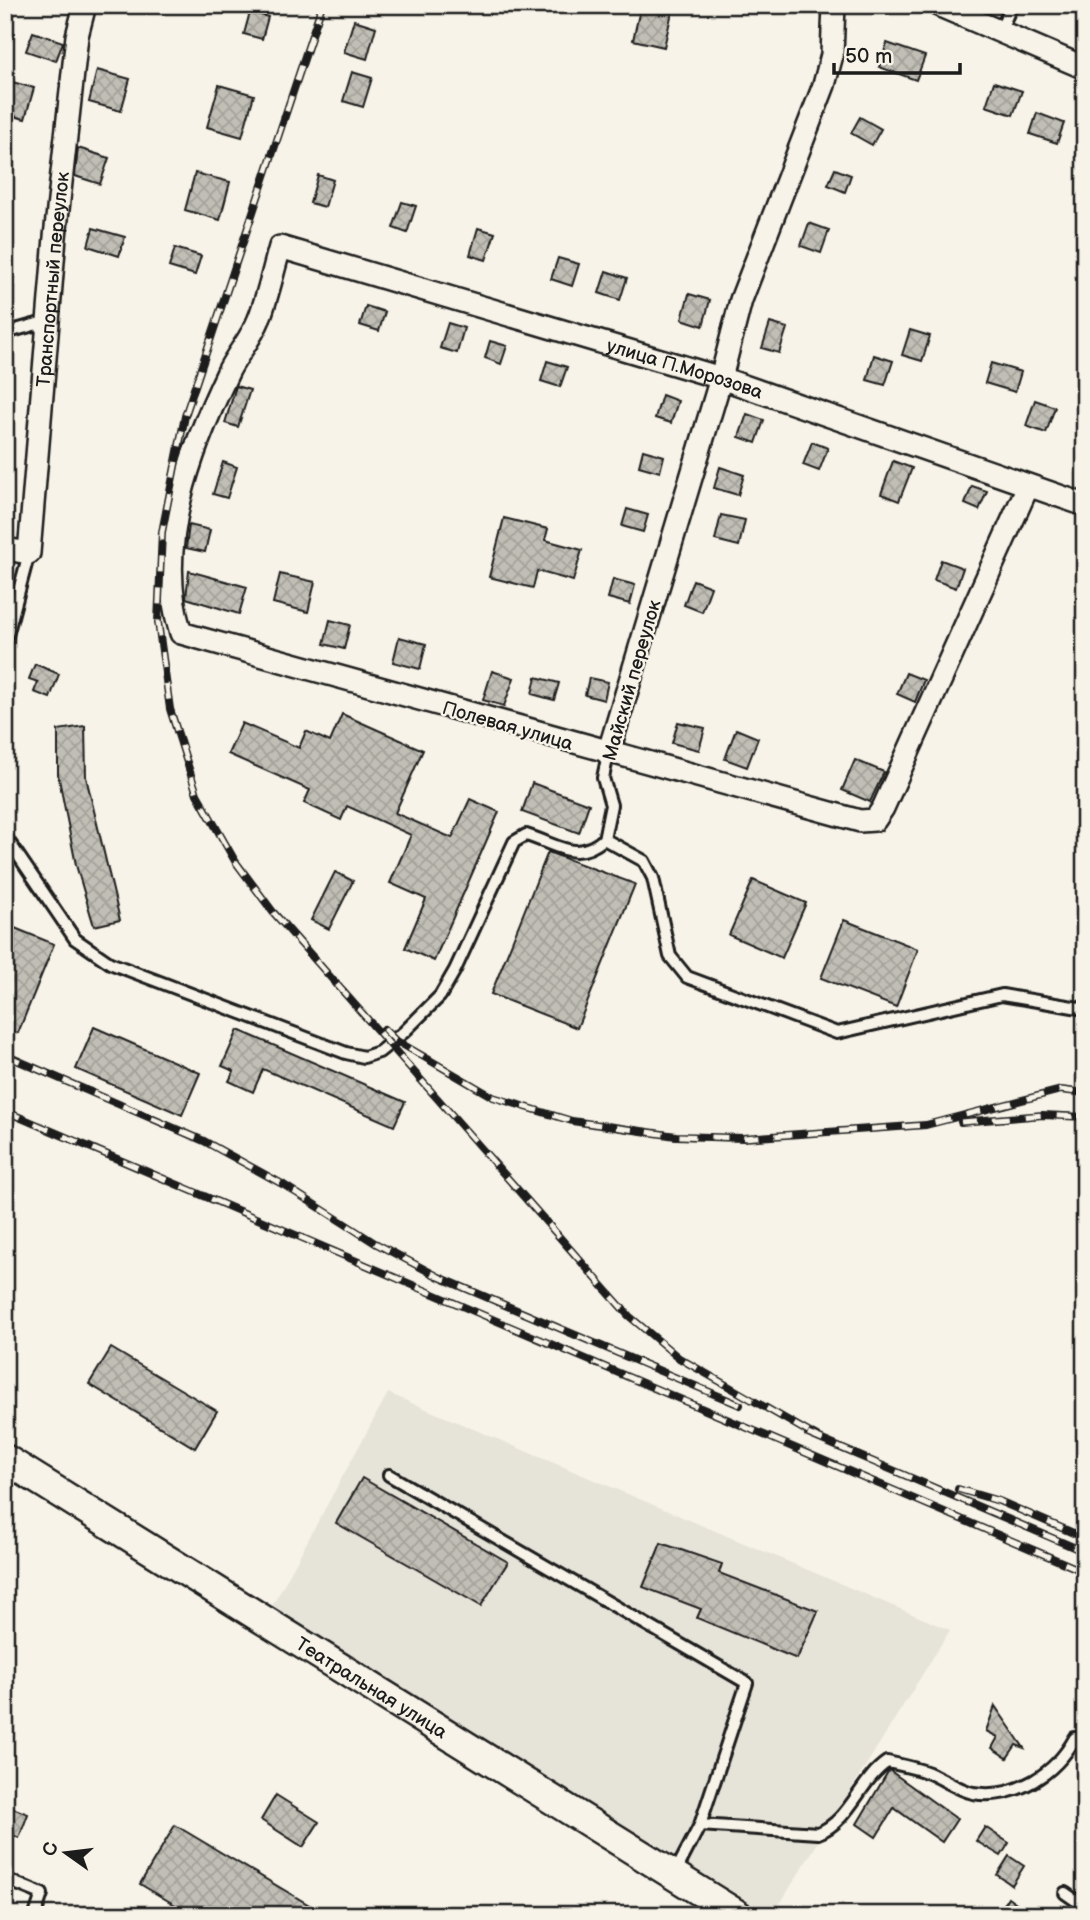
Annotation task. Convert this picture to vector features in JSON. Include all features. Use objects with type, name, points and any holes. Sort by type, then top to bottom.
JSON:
[{"type":"main road","name":"Театральная улица","points":[[5,1459],[738,1915]]},
{"type":"street","name":"Транспортный переулок","points":[[29,554],[48,321],[77,36],[85,5]]},
{"type":"street","name":"Майский переулок","points":[[608,754],[721,378],[741,300],[824,85],[832,55],[834,5]]},
{"type":"street","points":[[938,5],[1085,68]]},
{"type":"street","name":"улица П.Морозова","points":[[280,247],[721,378],[1085,505]]},
{"type":"street","name":"Полевая улица","points":[[280,247],[259,321],[230,367],[205,424],[177,512],[171,559],[173,609],[181,633],[608,754],[860,821],[875,820],[883,808],[1028,486]]},
{"type":"street","points":[[5,549],[29,554]]},
{"type":"lane","points":[[1000,31],[1012,5]]},
{"type":"lane","points":[[5,332],[48,321]]},
{"type":"lane","points":[[5,643],[29,554]]},
{"type":"lane","name":"Майский переулок","points":[[604,839],[611,805],[603,778],[608,754]]},
{"type":"lane","points":[[5,836],[75,939],[110,963],[346,1053],[364,1057],[388,1046],[440,996],[455,970],[514,842],[526,835],[581,853],[591,851],[604,839],[644,861],[653,878],[670,956],[687,977],[837,1033],[1002,995],[1085,1009]]},
{"type":"lane","points":[[389,1475],[747,1683],[700,1825],[674,1875]]},
{"type":"lane","points":[[700,1825],[818,1833],[832,1828],[875,1770],[887,1762],[927,1772],[973,1793],[1005,1791],[1042,1779],[1064,1759],[1075,1738],[1085,1738]]},
{"type":"lane","points":[[5,1879],[42,1894],[35,1915]]},
{"type":"lane","points":[[1065,1893],[1085,1907]]},
{"type":"shaded area","points":[[388,1393],[950,1630],[773,1915],[763,1915],[270,1610]]},
{"type":"building","points":[[641,5],[672,12],[664,47],[633,40]]},
{"type":"building","points":[[250,12],[268,17],[262,39],[244,34]]},
{"type":"building","points":[[354,20],[376,27],[367,59],[344,52]]},
{"type":"building","points":[[33,32],[63,42],[56,61],[26,51]]},
{"type":"building","points":[[887,43],[925,56],[916,80],[879,67]]},
{"type":"building","points":[[97,70],[130,79],[121,111],[89,102]]},
{"type":"building","points":[[352,72],[372,78],[363,107],[343,101]]},
{"type":"building","points":[[5,80],[34,88],[25,119],[5,114]]},
{"type":"building","points":[[994,82],[1022,91],[1013,115],[986,106]]},
{"type":"building","points":[[219,85],[254,95],[242,137],[207,127]]},
{"type":"building","points":[[1037,113],[1064,123],[1057,143],[1030,134]]},
{"type":"building","points":[[860,117],[881,129],[872,145],[851,133]]},
{"type":"building","points":[[78,148],[109,158],[100,184],[75,176]]},
{"type":"building","points":[[835,169],[851,175],[845,192],[828,185]]},
{"type":"building","points":[[195,173],[230,182],[220,220],[185,210]]},
{"type":"building","points":[[318,175],[333,180],[325,207],[310,203]]},
{"type":"building","points":[[402,202],[416,206],[407,233],[393,228]]},
{"type":"building","points":[[809,223],[829,230],[821,253],[801,246]]},
{"type":"building","points":[[93,228],[125,237],[119,256],[88,246]]},
{"type":"building","points":[[478,228],[495,233],[486,260],[470,255]]},
{"type":"building","points":[[175,248],[201,256],[195,275],[169,267]]},
{"type":"building","points":[[558,258],[579,264],[572,286],[551,279]]},
{"type":"building","points":[[606,271],[627,278],[620,300],[599,293]]},
{"type":"building","points":[[689,294],[710,300],[703,326],[682,319]]},
{"type":"building","points":[[366,306],[385,312],[379,331],[360,325]]},
{"type":"building","points":[[448,323],[464,328],[457,353],[440,348]]},
{"type":"building","points":[[770,323],[787,328],[779,353],[762,348]]},
{"type":"building","points":[[910,330],[930,336],[922,361],[902,355]]},
{"type":"building","points":[[490,341],[507,346],[501,364],[485,358]]},
{"type":"building","points":[[874,355],[893,361],[885,385],[867,380]]},
{"type":"building","points":[[547,361],[567,367],[560,387],[541,381]]},
{"type":"building","points":[[991,363],[1021,372],[1015,392],[985,383]]},
{"type":"building","points":[[236,386],[250,390],[238,427],[225,423]]},
{"type":"building","points":[[662,395],[678,401],[671,423],[655,418]]},
{"type":"building","points":[[1035,400],[1055,407],[1046,433],[1026,426]]},
{"type":"building","points":[[747,414],[764,420],[756,443],[739,437]]},
{"type":"building","points":[[812,442],[828,448],[819,471],[803,465]]},
{"type":"building","points":[[643,450],[664,456],[660,472],[639,466]]},
{"type":"building","points":[[893,461],[912,468],[899,501],[881,494]]},
{"type":"building","points":[[223,462],[237,467],[227,498],[213,494]]},
{"type":"building","points":[[720,467],[744,475],[738,495],[714,488]]},
{"type":"building","points":[[972,486],[987,491],[979,510],[965,504]]},
{"type":"building","points":[[627,509],[648,515],[643,532],[622,526]]},
{"type":"building","points":[[721,515],[745,520],[739,546],[715,540]]},
{"type":"building","points":[[504,518],[548,529],[545,540],[582,550],[573,581],[537,571],[533,588],[489,577]]},
{"type":"building","points":[[189,525],[210,530],[205,552],[186,548]]},
{"type":"building","points":[[941,560],[963,568],[956,588],[934,580]]},
{"type":"building","points":[[189,571],[247,587],[239,614],[186,598]]},
{"type":"building","points":[[280,574],[315,582],[308,612],[273,603]]},
{"type":"building","points":[[613,579],[635,585],[630,604],[608,598]]},
{"type":"building","points":[[693,580],[711,587],[702,612],[684,605]]},
{"type":"building","points":[[330,620],[350,625],[344,649],[324,644]]},
{"type":"building","points":[[399,637],[426,644],[420,669],[393,662]]},
{"type":"building","points":[[35,664],[59,674],[50,698],[34,692],[38,682],[29,679]]},
{"type":"building","points":[[492,671],[514,678],[504,706],[483,700]]},
{"type":"building","points":[[906,673],[924,680],[915,702],[897,694]]},
{"type":"building","points":[[536,677],[559,683],[554,700],[532,694]]},
{"type":"building","points":[[589,678],[608,682],[604,700],[585,695]]},
{"type":"building","points":[[342,714],[423,750],[395,813],[452,838],[470,799],[499,812],[434,961],[405,948],[426,899],[390,883],[411,835],[347,806],[341,820],[304,803],[310,790],[228,754],[242,723],[299,748],[306,731],[330,742]]},
{"type":"building","points":[[678,722],[705,728],[699,750],[672,743]]},
{"type":"building","points":[[85,726],[86,777],[120,920],[94,926],[76,865],[58,774],[58,730]]},
{"type":"building","points":[[736,729],[758,738],[747,767],[725,759]]},
{"type":"building","points":[[855,760],[884,772],[870,802],[842,790]]},
{"type":"building","points":[[532,783],[589,804],[579,833],[522,812]]},
{"type":"building","points":[[548,852],[635,884],[577,1028],[491,994]]},
{"type":"building","points":[[335,872],[353,881],[329,929],[311,920]]},
{"type":"building","points":[[753,880],[806,903],[782,958],[729,935]]},
{"type":"building","points":[[844,920],[918,949],[896,1007],[821,978]]},
{"type":"building","points":[[5,924],[54,944],[18,1033],[5,1028]]},
{"type":"building","points":[[94,1027],[200,1073],[182,1115],[76,1069]]},
{"type":"building","points":[[238,1030],[405,1102],[394,1126],[263,1069],[253,1092],[229,1081],[234,1071],[222,1066]]},
{"type":"building","points":[[111,1348],[217,1411],[195,1448],[89,1384]]},
{"type":"building","points":[[362,1478],[508,1562],[481,1606],[336,1523]]},
{"type":"building","points":[[661,1543],[722,1564],[719,1573],[818,1611],[797,1659],[697,1618],[701,1609],[643,1587]]},
{"type":"building","points":[[995,1706],[1024,1748],[1016,1745],[1007,1758],[992,1748],[998,1737],[986,1731]]},
{"type":"building","points":[[889,1770],[957,1819],[942,1842],[894,1808],[876,1837],[857,1824]]},
{"type":"building","points":[[276,1795],[319,1822],[303,1847],[261,1820]]},
{"type":"building","points":[[5,1805],[28,1814],[19,1838],[5,1832]]},
{"type":"building","points":[[175,1825],[326,1915],[192,1915],[140,1884]]},
{"type":"building","points":[[985,1827],[1009,1843],[1001,1856],[976,1841]]},
{"type":"building","points":[[1009,1856],[1024,1866],[1012,1885],[997,1875]]},
{"type":"building","points":[[1008,1897],[1019,1905],[1013,1915],[997,1915]]},
{"type":"railway","points":[[322,5],[185,416],[162,532],[158,622],[170,709],[197,794],[235,861],[273,912],[629,1316],[679,1358],[817,1437]]},
{"type":"railway","points":[[384,1029],[395,1040],[493,1097],[572,1121],[676,1136],[743,1138],[926,1125],[1061,1090],[1085,1093]]},
{"type":"railway","points":[[5,1055],[204,1141],[284,1185],[375,1243],[439,1277],[740,1405]]},
{"type":"railway","points":[[5,1111],[1085,1572]]},
{"type":"railway","points":[[961,1122],[1043,1115],[1085,1117]]},
{"type":"railway","points":[[808,1434],[1085,1552]]},
{"type":"railway","points":[[958,1489],[999,1501],[1085,1538]]}]
